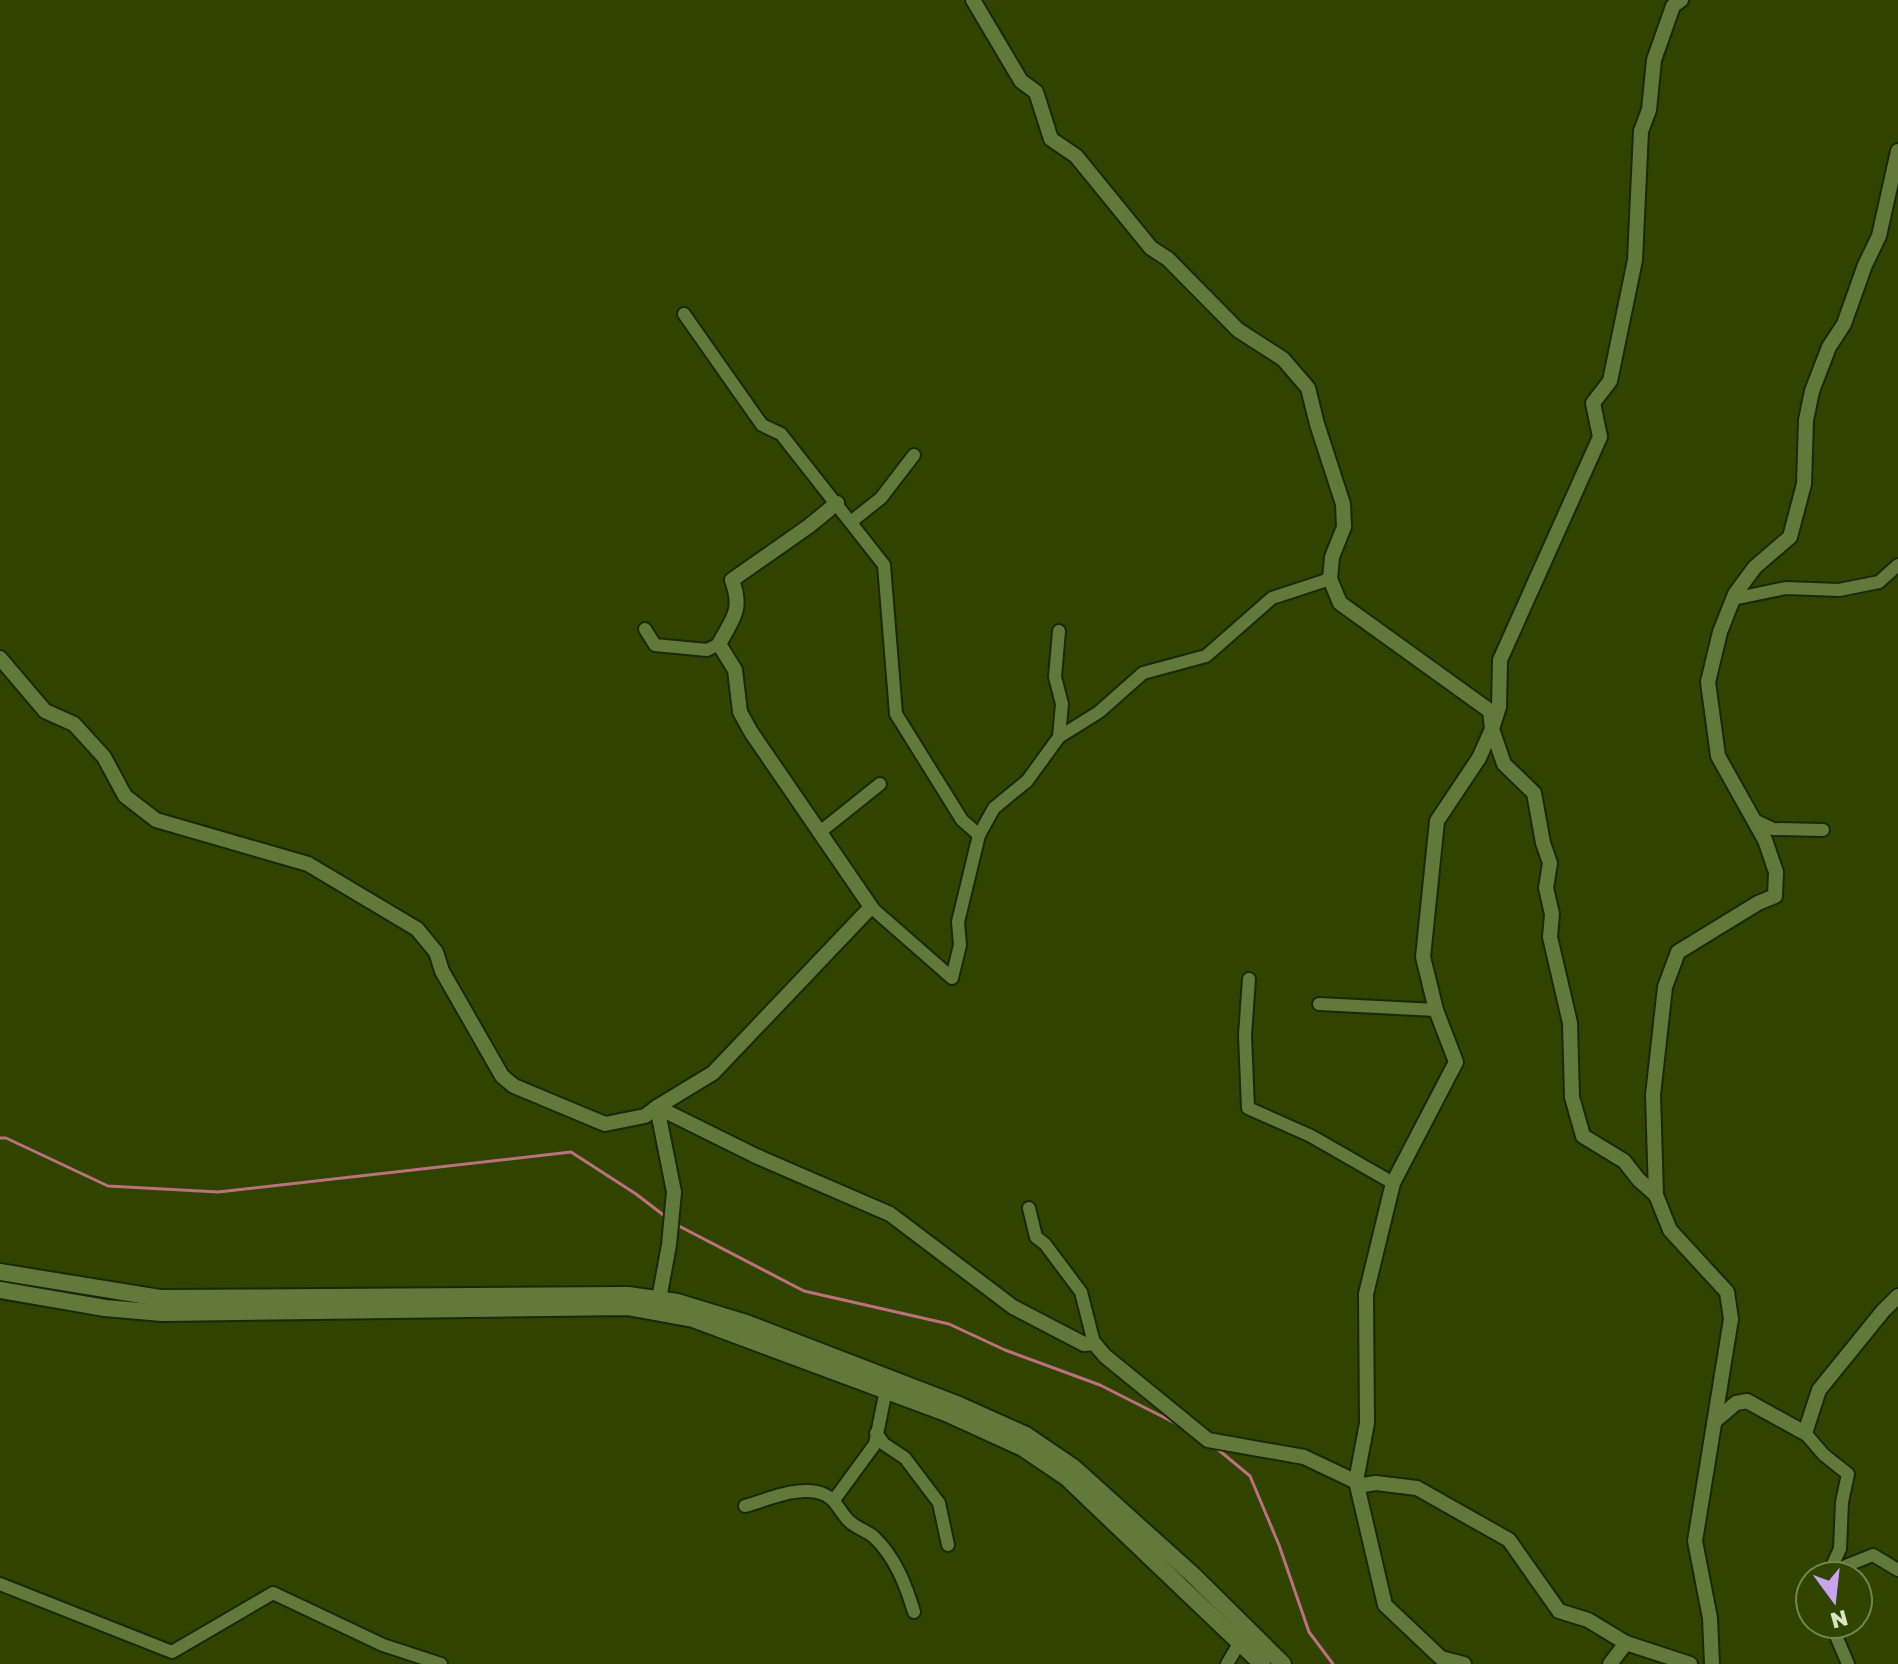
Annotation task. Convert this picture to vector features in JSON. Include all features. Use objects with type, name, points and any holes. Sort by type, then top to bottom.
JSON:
[{"type":"main road","points":[[0,1272],[160,1298],[628,1295],[677,1302],[746,1323],[959,1405],[1026,1435],[1084,1477],[1193,1575],[1283,1664]]},
{"type":"main road","points":[[0,1290],[105,1308],[162,1313],[627,1307],[693,1319],[946,1413],[1023,1448],[1066,1477],[1262,1664]]},
{"type":"street","points":[[973,0],[1021,81],[1036,92],[1051,139],[1076,156],[1151,248],[1168,259],[1238,330],[1283,359],[1308,388],[1343,504],[1344,527],[1332,557],[1330,579],[1340,603],[1490,711],[1492,729],[1504,764],[1534,793],[1550,863],[1546,888],[1552,914],[1550,937],[1570,1023],[1572,1097],[1583,1136],[1624,1161],[1656,1195]]},
{"type":"street","points":[[1464,1664],[1441,1658],[1385,1605],[1356,1481],[1367,1423],[1366,1294],[1393,1183],[1456,1062],[1436,1010],[1423,957],[1437,821],[1479,758],[1492,729],[1499,707],[1500,660],[1600,437],[1593,403],[1610,381],[1635,260],[1641,131],[1649,110],[1654,60],[1673,6],[1681,0]]},
{"type":"street","points":[[1712,1664],[1710,1618],[1695,1541],[1731,1319],[1727,1292],[1670,1230],[1656,1195],[1653,1095],[1665,987],[1678,952],[1758,903],[1775,896],[1776,872],[1765,840],[1718,756],[1708,682],[1720,632],[1733,599],[1755,567],[1790,537],[1804,484],[1806,420],[1812,391],[1829,347],[1844,324],[1879,236],[1898,151]]},
{"type":"street","points":[[684,314],[762,425],[781,434],[884,565],[896,714],[962,820],[979,835]]},
{"type":"street","points":[[852,521],[881,498],[914,455]]},
{"type":"street","points":[[645,629],[655,645],[707,650],[719,644],[738,610],[738,597],[732,580],[837,503]]},
{"type":"street","points":[[1733,599],[1786,588],[1839,590],[1879,582],[1898,565]]},
{"type":"street","points":[[719,644],[735,670],[740,712],[751,732],[871,907],[952,978],[960,945],[958,922],[979,835],[994,808],[1027,781],[1059,737],[1099,712],[1143,673],[1206,656],[1272,598],[1330,579]]},
{"type":"street","points":[[1059,631],[1055,677],[1062,704],[1059,737]]},
{"type":"street","points":[[0,658],[45,711],[74,724],[104,757],[125,796],[156,820],[308,864],[417,929],[436,952],[442,971],[502,1076],[514,1086],[605,1124],[645,1116],[713,1073],[871,907]]},
{"type":"street","points":[[820,832],[880,784]]},
{"type":"street","points":[[1749,815],[1759,824],[1773,829],[1823,830]]},
{"type":"street","points":[[1249,979],[1245,1035],[1248,1108],[1311,1136],[1393,1183]]},
{"type":"street","points":[[1319,1004],[1436,1010]]},
{"type":"street","points":[[657,1107],[674,1192],[669,1245],[659,1299]]},
{"type":"street","points":[[657,1107],[756,1156],[890,1214],[1013,1307],[1084,1344],[1094,1343]]},
{"type":"street","points":[[1029,1208],[1036,1237],[1045,1244],[1081,1292],[1094,1343],[1105,1356],[1208,1440],[1304,1457],[1363,1485],[1376,1483],[1417,1488],[1509,1540],[1559,1611],[1588,1620],[1626,1643],[1690,1664]]},
{"type":"street","points":[[1805,1433],[1819,1390],[1898,1296]]},
{"type":"street","points":[[834,1500],[875,1444],[886,1390]]},
{"type":"street","points":[[1715,1421],[1736,1403],[1747,1401],[1805,1433],[1824,1455],[1848,1474],[1842,1502],[1840,1549],[1835,1560]]},
{"type":"street","points":[[876,1433],[884,1444],[905,1458],[939,1503],[948,1545]]},
{"type":"street","points":[[745,1506],[803,1491],[820,1493],[834,1500],[847,1520],[879,1542],[905,1580],[914,1612]]},
{"type":"street","points":[[1861,1560],[1873,1555],[1898,1570]]},
{"type":"street","points":[[0,1584],[172,1652],[179,1664]]},
{"type":"street","points":[[172,1652],[273,1593],[383,1645],[441,1664]]},
{"type":"street","points":[[1838,1640],[1848,1664]]},
{"type":"street","points":[[1227,1664],[1240,1642]]},
{"type":"street","points":[[1610,1664],[1626,1643]]},
{"type":"waterway","points":[[0,1138],[6,1138],[108,1186],[218,1192],[571,1152],[666,1217]]},
{"type":"waterway","points":[[675,1224],[804,1291],[949,1324],[1005,1350],[1100,1385],[1181,1426]]},
{"type":"waterway","points":[[1215,1447],[1250,1476],[1279,1545],[1309,1632],[1333,1664]]}]
